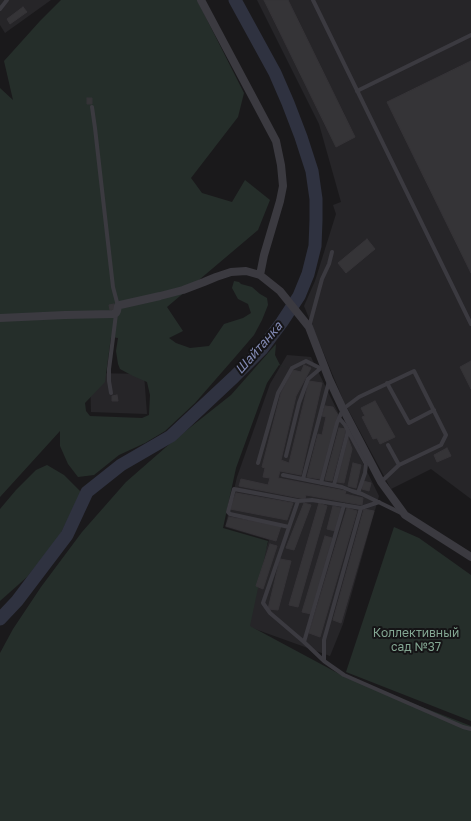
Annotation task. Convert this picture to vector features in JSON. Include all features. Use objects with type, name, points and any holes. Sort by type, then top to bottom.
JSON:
[{"type":"street","points":[[201,0],[276,141],[281,165],[283,186],[264,255],[260,276]]},
{"type":"street","points":[[0,318],[117,310],[120,305],[184,290],[231,272],[246,271],[260,276],[280,291],[309,327],[322,367],[343,409],[381,482],[405,515],[471,557]]},
{"type":"lane","points":[[0,9],[7,0]]},
{"type":"lane","points":[[313,0],[471,324]]},
{"type":"lane","points":[[357,91],[471,35]]},
{"type":"lane","points":[[92,108],[96,128],[113,287],[117,310],[109,369],[111,393]]},
{"type":"lane","points":[[309,327],[322,279],[329,264],[332,252]]},
{"type":"lane","points":[[258,462],[278,393],[292,368],[306,361],[322,367],[308,379],[299,403],[286,456]]},
{"type":"lane","points":[[321,483],[339,418],[343,409],[359,397],[414,371],[446,435],[441,445],[399,465],[381,482]]},
{"type":"lane","points":[[303,479],[329,379]]},
{"type":"lane","points":[[388,384],[409,423],[434,410]]},
{"type":"lane","points":[[339,418],[345,425],[366,464],[365,473],[358,493]]},
{"type":"lane","points":[[334,485],[348,431]]},
{"type":"lane","points":[[388,445],[399,465]]},
{"type":"lane","points":[[283,475],[342,486],[405,515]]},
{"type":"lane","points":[[289,527],[230,514],[228,512],[232,492],[234,489],[298,501],[312,500],[361,508],[379,502]]},
{"type":"lane","points":[[298,501],[263,603],[270,613],[324,661],[344,674],[463,727],[471,729]]},
{"type":"lane","points":[[304,642],[344,505]]},
{"type":"lane","points":[[324,661],[324,640],[361,508]]},
{"type":"shaded area","points":[[0,0],[51,0],[5,33],[0,25]]},
{"type":"shaded area","points":[[257,0],[471,0],[471,499],[431,469],[391,489],[344,402],[304,306],[315,281],[336,214],[333,205],[341,202],[319,124]]},
{"type":"shaded area","points":[[287,355],[311,357],[379,496],[343,624],[330,656],[241,624],[269,540],[225,527],[237,477],[270,384]]},
{"type":"shaded area","points":[[90,373],[144,374],[147,414],[91,412]]},
{"type":"green space","points":[[61,0],[197,0],[244,93],[238,117],[191,178],[202,193],[232,202],[245,180],[270,200],[258,230],[167,307],[183,331],[169,338],[176,343],[190,348],[209,346],[224,324],[243,318],[251,313],[248,304],[238,299],[232,288],[234,281],[252,287],[267,298],[268,305],[254,335],[195,403],[165,431],[145,443],[119,455],[94,475],[78,477],[68,464],[60,446],[60,431],[0,497],[0,88],[13,100],[4,61]],"holes":[[[111,337],[118,338],[116,351],[120,369],[147,382],[150,395],[149,415],[142,418],[90,416],[86,411],[85,403],[105,382]]]},
{"type":"green space","points":[[276,344],[275,355],[280,365],[293,370],[279,365],[267,383],[236,468],[223,528],[268,541],[250,626],[345,677],[471,726],[471,821],[0,821],[0,653],[13,629],[41,587],[82,532],[126,482],[173,441],[231,395]]},
{"type":"green space","points":[[47,465],[64,475],[81,492],[59,537],[27,577],[0,601],[0,509],[36,470]]},
{"type":"green space","name":"Коллективный сад №37","points":[[394,527],[419,538],[471,575],[471,721],[346,672]]},
{"type":"building","points":[[264,0],[288,0],[355,137],[336,147]]},
{"type":"building","points":[[23,7],[27,12],[10,24],[7,19]]},
{"type":"building","points":[[471,61],[471,273],[387,102]]},
{"type":"building","points":[[87,98],[92,98],[92,104],[87,104]]},
{"type":"building","points":[[367,239],[375,249],[346,273],[338,263]]},
{"type":"building","points":[[114,304],[114,310],[110,310],[109,305]]},
{"type":"building","points":[[471,361],[471,389],[460,367]]},
{"type":"building","points":[[304,365],[311,368],[296,396],[281,460],[289,463],[309,381],[322,383],[301,475],[280,471],[278,478],[346,491],[345,494],[363,498],[362,505],[306,495],[305,499],[239,486],[241,479],[268,485],[270,478],[263,477],[265,468],[262,467],[281,393],[293,370],[301,372]]},
{"type":"building","points":[[117,395],[118,401],[112,401],[112,396]]},
{"type":"building","points":[[375,401],[395,437],[380,444],[377,438],[373,439],[362,417],[365,416],[361,408]]},
{"type":"building","points":[[325,406],[333,407],[338,415],[320,479],[307,477],[318,434],[322,435],[326,417],[322,416]]},
{"type":"building","points":[[339,428],[346,429],[332,481],[325,480]]},
{"type":"building","points":[[348,438],[352,449],[344,483],[337,482]]},
{"type":"building","points":[[447,448],[451,456],[437,462],[434,455]]},
{"type":"building","points":[[353,463],[361,465],[356,488],[348,486]]},
{"type":"building","points":[[363,481],[371,483],[369,491],[362,489]]},
{"type":"building","points":[[236,493],[293,503],[287,520],[230,509]]},
{"type":"building","points":[[304,503],[311,505],[294,550],[286,548]]},
{"type":"building","points":[[319,503],[327,506],[298,607],[289,605]]},
{"type":"building","points":[[333,506],[341,508],[335,531],[327,529]]},
{"type":"building","points":[[347,508],[357,511],[320,637],[309,633]]},
{"type":"building","points":[[364,509],[374,511],[341,623],[333,620]]},
{"type":"building","points":[[229,517],[281,526],[276,541],[226,526]]},
{"type":"building","points":[[325,536],[332,538],[311,614],[302,612]]},
{"type":"building","points":[[270,544],[277,546],[263,589],[256,586]]},
{"type":"building","points":[[280,559],[291,561],[278,610],[268,609]]},
{"type":"waterway","name":"Шайтанка","points":[[0,619],[17,601],[67,535],[87,492],[121,465],[171,436],[234,377],[262,349],[282,322],[299,296],[308,274],[315,246],[316,199],[312,171],[301,137],[275,73],[235,0]]}]
